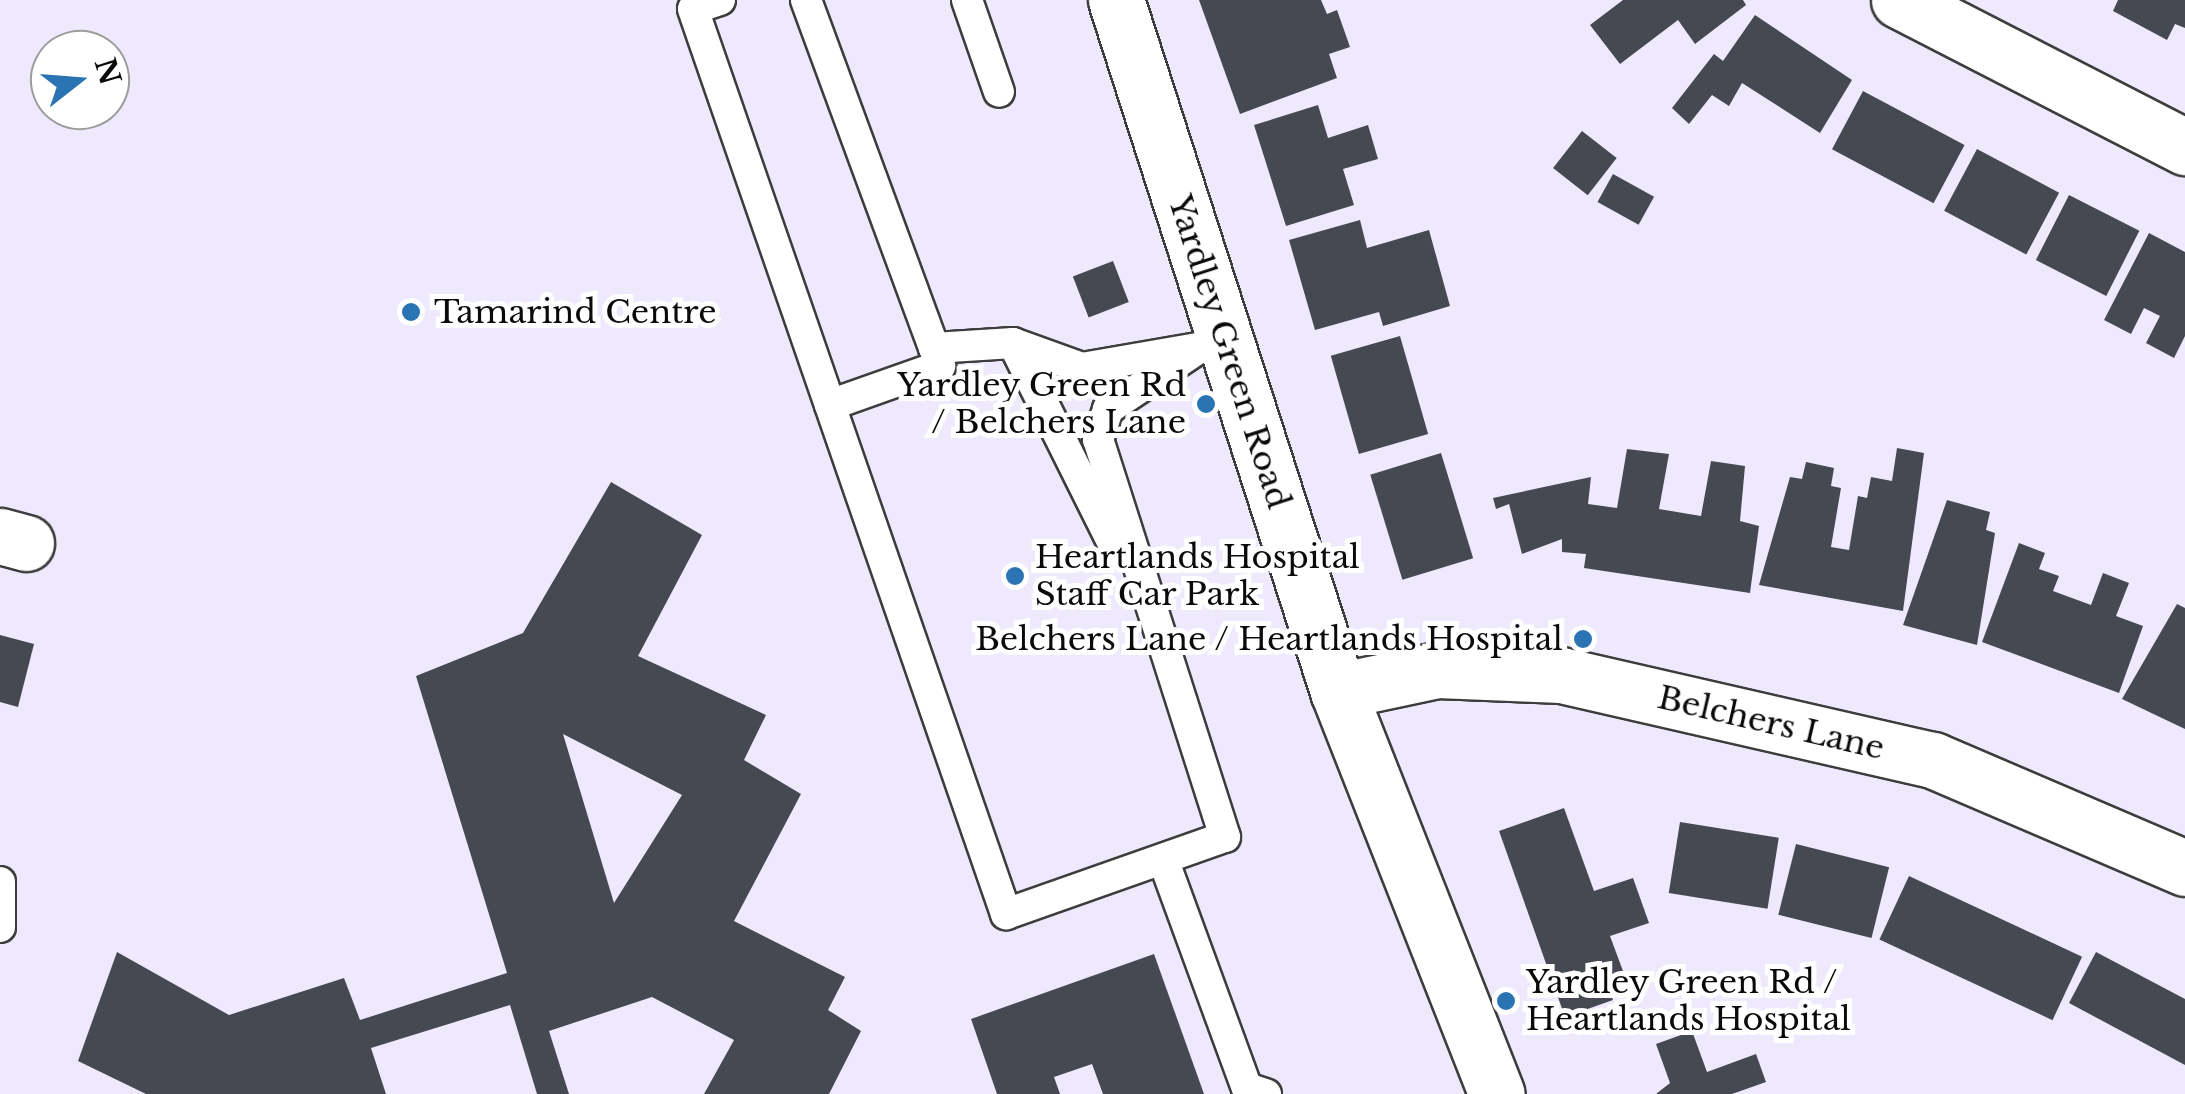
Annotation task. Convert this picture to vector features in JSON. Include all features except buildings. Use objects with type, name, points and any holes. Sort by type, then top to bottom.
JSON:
[{"type":"street","name":"Yardley Green Road","points":[[1116,0],[1210,344],[1338,692],[1498,1094]]},
{"type":"street","points":[[1899,0],[2185,147]]},
{"type":"street","name":"Belchers Lane","points":[[1338,692],[1436,670],[1560,675],[1933,760],[2185,868]]},
{"type":"lane","points":[[720,0],[694,9],[1006,914],[1225,836],[1138,584],[1098,440],[1108,409],[1163,363],[1210,344]]},
{"type":"lane","points":[[806,0],[934,348],[1013,343],[1082,368],[1163,363]]},
{"type":"lane","points":[[967,0],[999,92]]},
{"type":"lane","points":[[1013,343],[1138,584]]},
{"type":"lane","points":[[830,404],[940,366]]},
{"type":"lane","points":[[1163,859],[1248,1088],[1266,1094]]},
{"type":"lane","points":[[0,882],[0,927]]},
{"type":"place","name":"Tamarind Centre","points":[[411,312]]},
{"type":"place","name":"Yardley Green Rd / Belchers Lane","points":[[1206,404]]},
{"type":"place","name":"Heartlands Hospital Staff Car Park","points":[[1015,576]]},
{"type":"place","name":"Belchers Lane / Heartlands Hospital","points":[[1583,639]]},
{"type":"place","name":"Yardley Green Rd / Heartlands Hospital","points":[[1506,1001]]}]
